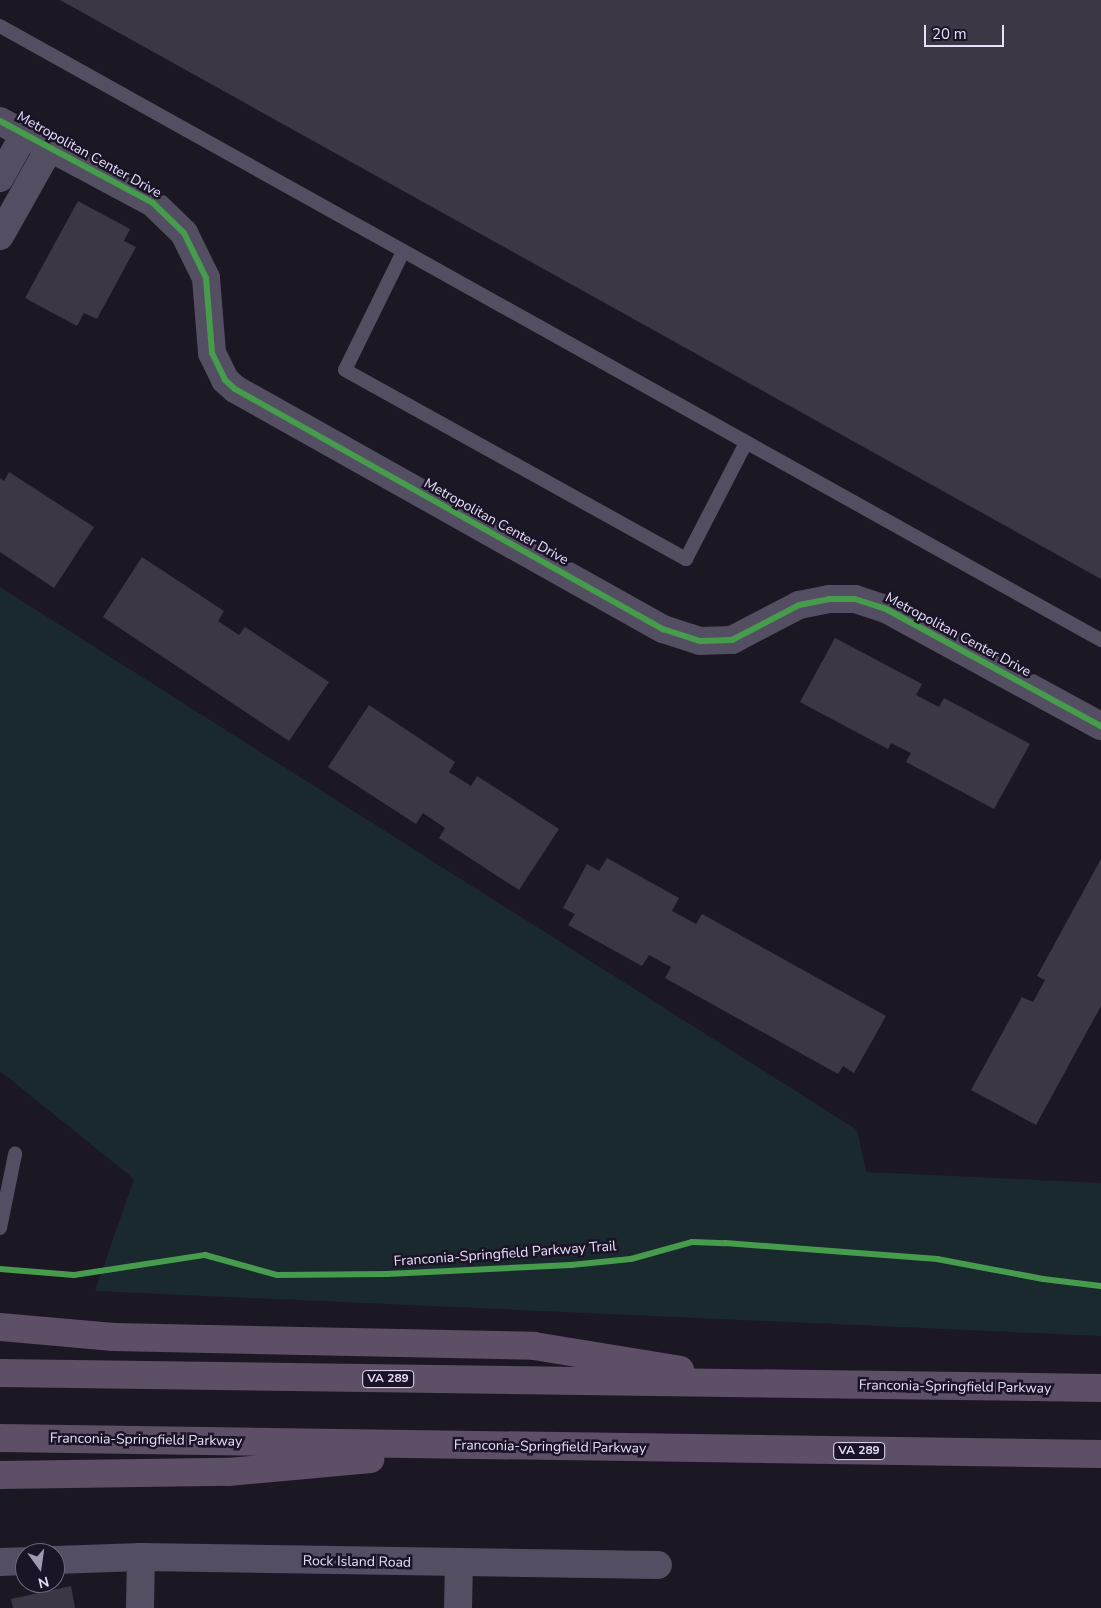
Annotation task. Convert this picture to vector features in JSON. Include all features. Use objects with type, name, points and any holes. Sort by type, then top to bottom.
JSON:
[{"type":"main road","points":[[0,1327],[114,1337],[534,1346],[775,1385]]},
{"type":"main road","name":"Franconia-Springfield Parkway","points":[[0,1373],[1101,1388]]},
{"type":"main road","name":"Franconia-Springfield Parkway","points":[[0,1438],[1101,1454]]},
{"type":"main road","points":[[0,1475],[228,1472],[509,1446]]},
{"type":"street","name":"Metropolitan Center Drive","points":[[0,121],[153,203],[184,232],[206,278],[212,353],[225,380],[235,389],[655,624],[686,638],[724,641],[799,605],[829,599],[855,599],[886,610],[1101,726]]},
{"type":"street","name":"Metropolitan Center Drive","points":[[0,178],[24,135]]},
{"type":"street","name":"Metropolitan Center Drive","points":[[0,236],[8,205],[50,147]]},
{"type":"street","name":"Rock Island Road","points":[[65,1560],[141,1557],[459,1564],[658,1565]]},
{"type":"street","points":[[140,1608],[141,1557]]},
{"type":"street","points":[[0,1562],[15,1561]]},
{"type":"street","points":[[458,1608],[459,1564]]},
{"type":"lane","points":[[0,26],[1101,640]]},
{"type":"lane","points":[[403,252],[345,370],[686,559],[746,443]]},
{"type":"lane","points":[[0,1228],[14,1154]]},
{"type":"shaded area","points":[[0,587],[857,1130],[866,1172],[1101,1183],[1101,1336],[95,1291],[134,1179],[0,1071]]},
{"type":"building","points":[[60,0],[1101,0],[1101,579]]},
{"type":"building","points":[[78,201],[130,229],[124,241],[136,247],[97,319],[84,313],[77,326],[25,298]]},
{"type":"building","points":[[9,472],[94,527],[54,588],[0,552],[0,478],[4,481]]},
{"type":"building","points":[[142,557],[224,611],[218,621],[239,635],[245,627],[329,682],[289,741],[103,617]]},
{"type":"building","points":[[835,638],[922,684],[916,695],[939,707],[944,698],[1030,744],[994,809],[906,762],[911,753],[891,743],[888,749],[800,702]]},
{"type":"building","points":[[369,705],[455,762],[449,772],[471,786],[477,776],[559,829],[519,890],[439,838],[445,828],[423,813],[416,824],[328,767]]},
{"type":"building","points":[[607,858],[679,898],[672,911],[696,924],[702,914],[886,1016],[854,1073],[843,1066],[838,1074],[665,978],[671,967],[649,955],[642,966],[568,925],[575,914],[563,908],[587,864],[599,871]]},
{"type":"building","points":[[1101,859],[1101,1006],[1036,1125],[971,1090],[1022,997],[1033,1002],[1045,980],[1037,976]]},
{"type":"building","points":[[71,1586],[75,1608],[13,1608],[11,1599],[39,1593],[65,1593],[65,1587]]},
{"type":"cycle path","points":[[0,121],[153,203],[184,233],[206,278],[212,353],[225,380],[235,389],[663,629],[700,641],[732,640],[799,605],[829,599],[855,599],[886,609],[1101,726]]},
{"type":"cycle path","name":"Franconia-Springfield Parkway Trail","points":[[0,1269],[74,1275],[205,1255],[277,1275],[387,1274],[571,1265],[631,1259],[692,1242],[937,1259],[1043,1279],[1101,1286]]}]
